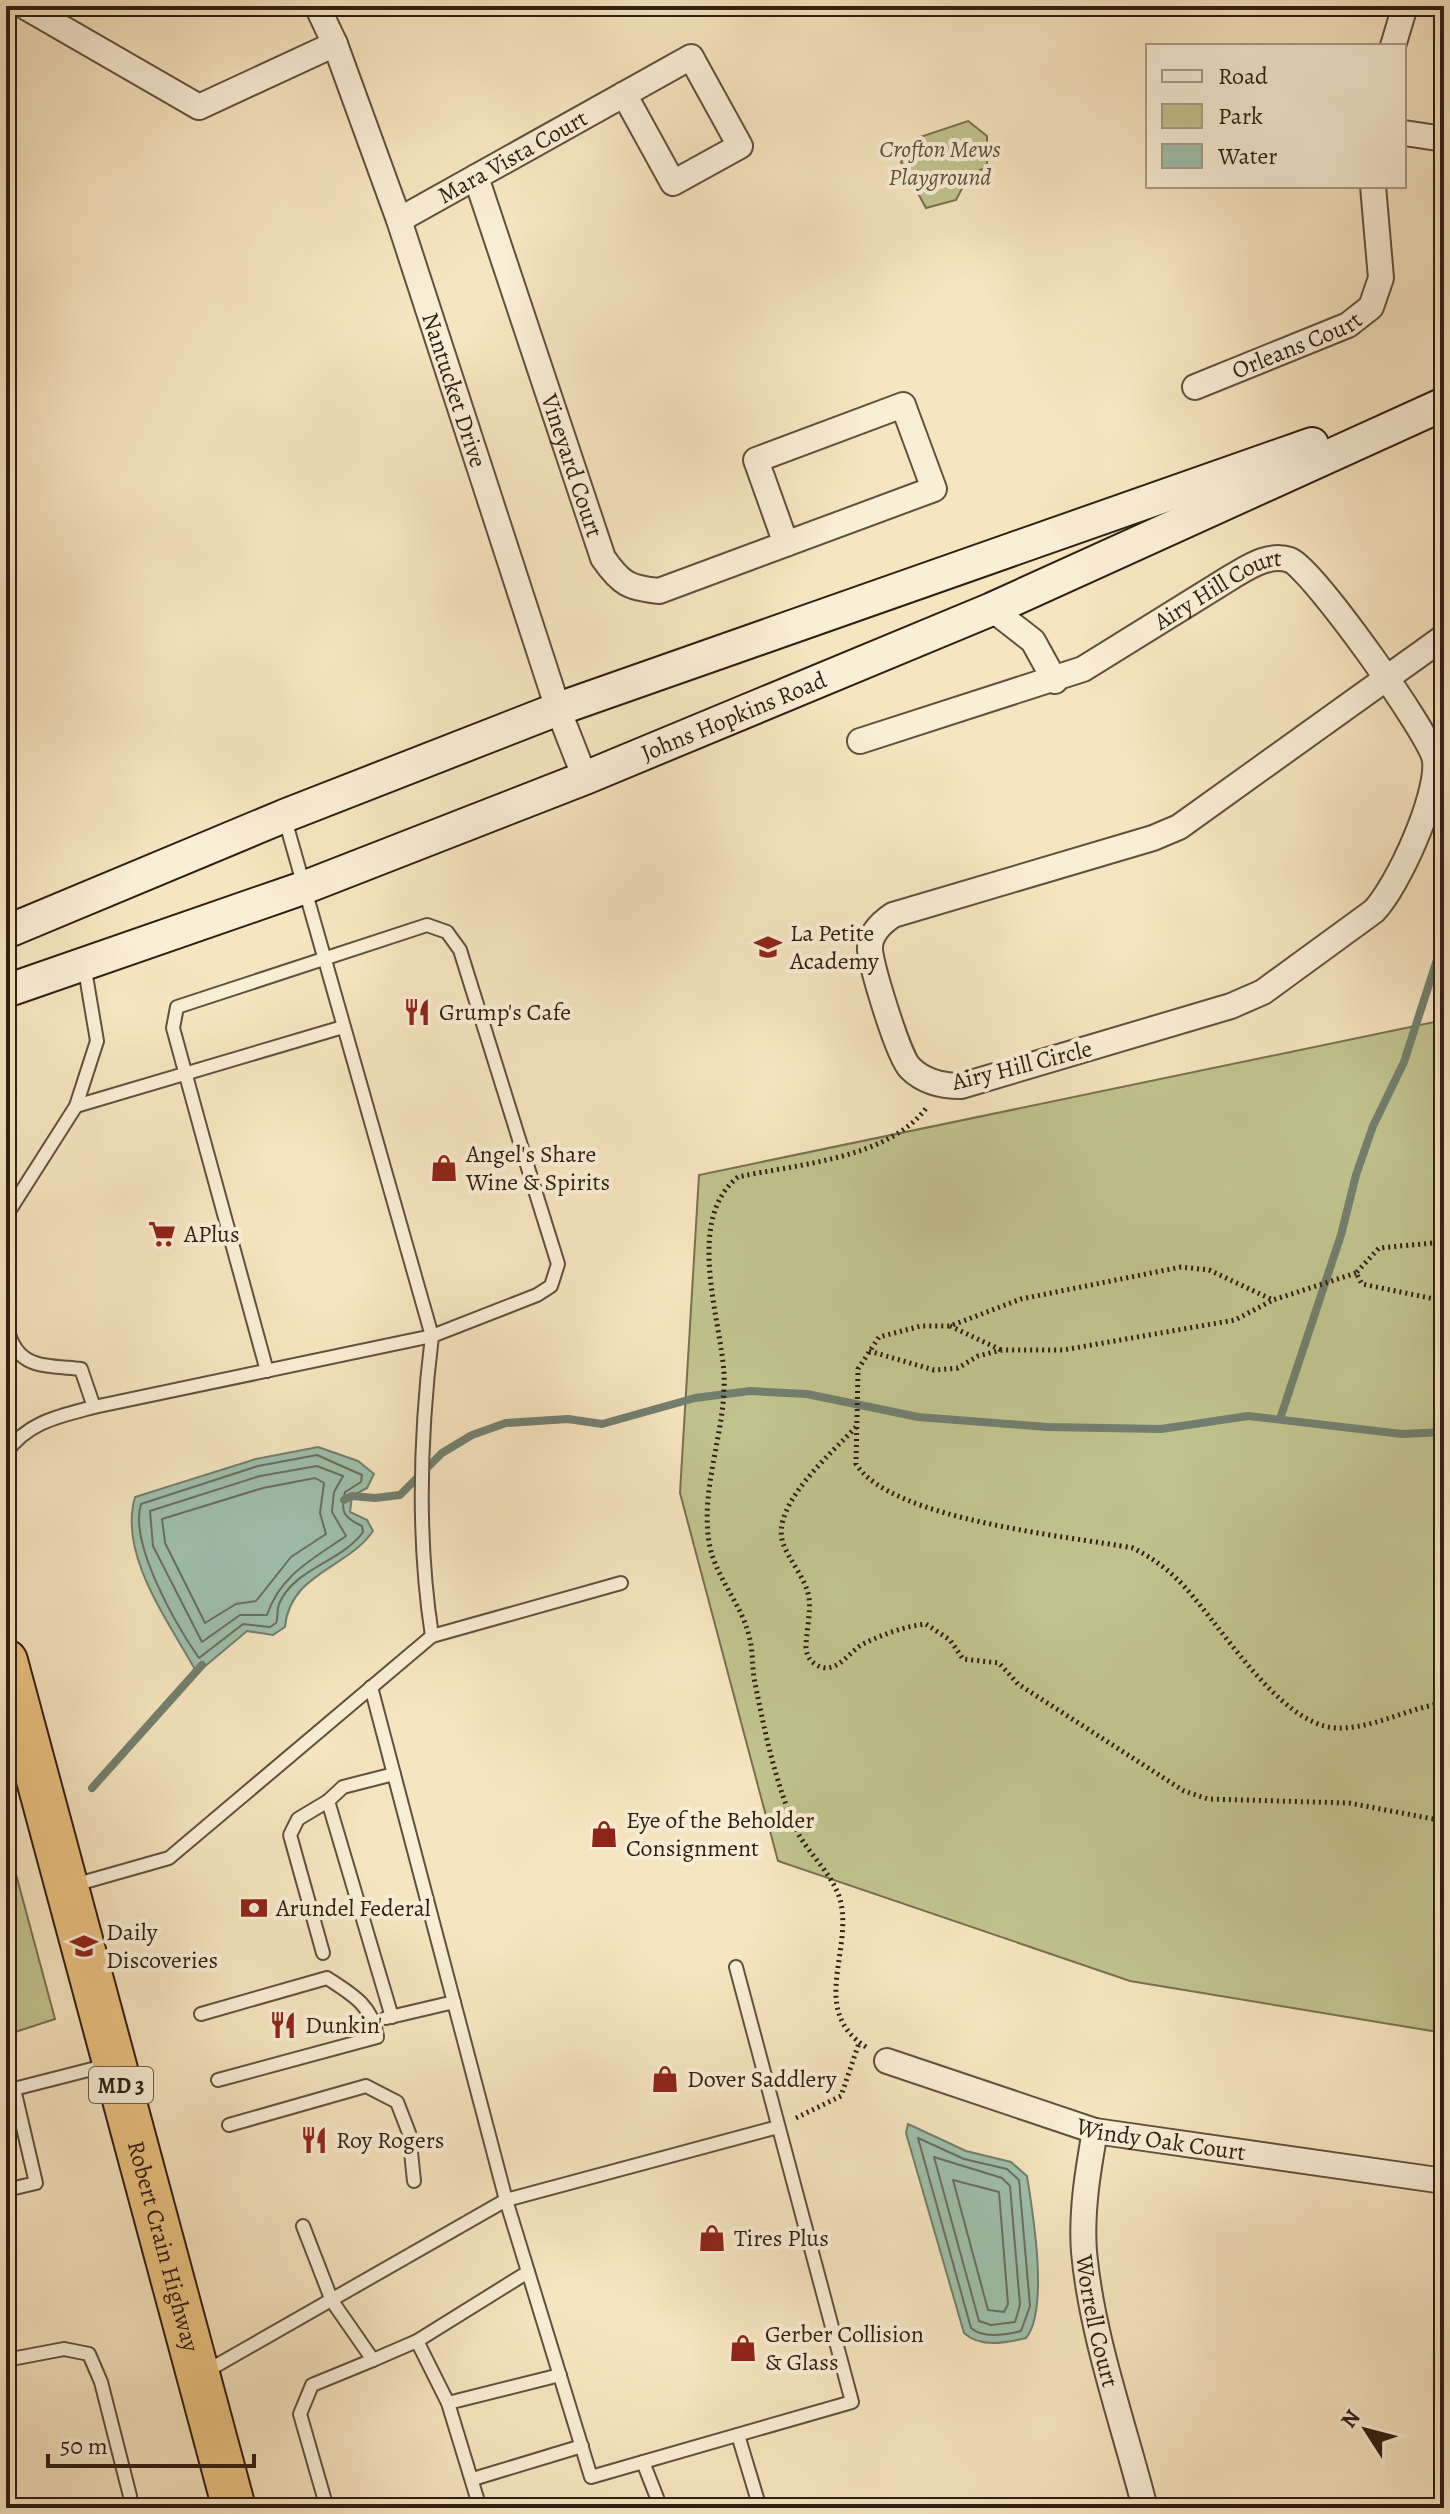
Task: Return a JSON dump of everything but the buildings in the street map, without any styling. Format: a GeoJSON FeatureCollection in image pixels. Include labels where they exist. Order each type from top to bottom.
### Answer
{"type":"FeatureCollection","features":[{"type":"Feature","properties":{"kind":"highway","name":"Robert Crain Highway"},"geometry":{"type":"LineString","coordinates":[[6,1661],[234,2508]]}},
{"type":"Feature","properties":{"kind":"street"},"geometry":{"type":"LineString","coordinates":[[24,6],[199,107],[335,44]]}},
{"type":"Feature","properties":{"kind":"street","name":"Nantucket Drive"},"geometry":{"type":"LineString","coordinates":[[317,6],[335,44],[399,220],[558,709],[585,778]]}},
{"type":"Feature","properties":{"kind":"street"},"geometry":{"type":"LineString","coordinates":[[1394,44],[1405,6]]}},
{"type":"Feature","properties":{"kind":"street","name":"Mara Vista Court"},"geometry":{"type":"LineString","coordinates":[[399,220],[624,94],[691,57],[740,146],[673,183],[624,94]]}},
{"type":"Feature","properties":{"kind":"street"},"geometry":{"type":"LineString","coordinates":[[1406,133],[1444,139]]}},
{"type":"Feature","properties":{"kind":"street","name":"Vineyard Court"},"geometry":{"type":"LineString","coordinates":[[476,177],[603,558],[614,574],[632,589],[659,591],[786,544],[934,489],[903,405],[756,460],[786,544]]}},
{"type":"Feature","properties":{"kind":"street","name":"Orleans Court"},"geometry":{"type":"LineString","coordinates":[[1195,387],[1348,325],[1371,307],[1381,278],[1373,188]]}},
{"type":"Feature","properties":{"kind":"street","name":"Johns Hopkins Road"},"geometry":{"type":"LineString","coordinates":[[6,932],[284,816],[558,709],[988,555],[1444,401]]}},
{"type":"Feature","properties":{"kind":"street","name":"Johns Hopkins Road"},"geometry":{"type":"LineString","coordinates":[[6,991],[303,888],[585,778],[992,609],[1444,401]]}},
{"type":"Feature","properties":{"kind":"street","name":"Airy Hill Court"},"geometry":{"type":"LineString","coordinates":[[860,741],[1055,681],[1110,655],[1245,569],[1276,558],[1291,560],[1315,582],[1387,680]]}},
{"type":"Feature","properties":{"kind":"street"},"geometry":{"type":"LineString","coordinates":[[992,609],[1033,641],[1055,681]]}},
{"type":"Feature","properties":{"kind":"street","name":"Airy Hill Circle"},"geometry":{"type":"LineString","coordinates":[[1387,680],[1427,737],[1435,759],[1434,783],[1399,877],[1374,911],[1263,992],[1231,1006],[961,1086],[940,1086],[908,1066],[897,1044],[870,949],[880,924],[893,915],[1153,838],[1179,827],[1444,637]]}},
{"type":"Feature","properties":{"kind":"street","name":"Windy Oak Court"},"geometry":{"type":"LineString","coordinates":[[887,2061],[1095,2131],[1444,2181]]}},
{"type":"Feature","properties":{"kind":"street","name":"Worrell Court"},"geometry":{"type":"LineString","coordinates":[[1095,2131],[1085,2203],[1084,2249],[1089,2292],[1145,2508]]}},
{"type":"Feature","properties":{"kind":"lane"},"geometry":{"type":"LineString","coordinates":[[284,816],[432,1336],[425,1395],[424,1586],[432,1636]]}},
{"type":"Feature","properties":{"kind":"lane"},"geometry":{"type":"LineString","coordinates":[[6,1453],[13,1443],[41,1421],[94,1407],[267,1371],[432,1336],[537,1295],[551,1286],[558,1264],[460,950],[447,932],[427,925],[177,1007],[173,1028],[267,1371]]}},
{"type":"Feature","properties":{"kind":"lane"},"geometry":{"type":"LineString","coordinates":[[6,1216],[76,1106],[97,1041],[84,963]]}},
{"type":"Feature","properties":{"kind":"lane"},"geometry":{"type":"LineString","coordinates":[[76,1106],[343,1027]]}},
{"type":"Feature","properties":{"kind":"lane"},"geometry":{"type":"LineString","coordinates":[[6,1323],[13,1350],[32,1364],[81,1369],[94,1407]]}},
{"type":"Feature","properties":{"kind":"lane"},"geometry":{"type":"LineString","coordinates":[[67,1887],[169,1858],[432,1636],[621,1583]]}},
{"type":"Feature","properties":{"kind":"lane"},"geometry":{"type":"LineString","coordinates":[[371,1687],[506,2200],[591,2477],[852,2402],[736,1967]]}},
{"type":"Feature","properties":{"kind":"lane"},"geometry":{"type":"LineString","coordinates":[[323,1953],[290,1835],[298,1819],[328,1801],[343,1787],[394,1774]]}},
{"type":"Feature","properties":{"kind":"lane"},"geometry":{"type":"LineString","coordinates":[[328,1801],[392,2017]]}},
{"type":"Feature","properties":{"kind":"lane"},"geometry":{"type":"LineString","coordinates":[[201,2014],[327,1978],[359,1998],[375,2021],[377,2037],[218,2080]]}},
{"type":"Feature","properties":{"kind":"lane"},"geometry":{"type":"LineString","coordinates":[[375,2021],[454,2002]]}},
{"type":"Feature","properties":{"kind":"lane"},"geometry":{"type":"LineString","coordinates":[[6,2190],[36,2183],[10,2090],[115,2064]]}},
{"type":"Feature","properties":{"kind":"lane"},"geometry":{"type":"LineString","coordinates":[[229,2125],[366,2086],[397,2102],[409,2133],[414,2181]]}},
{"type":"Feature","properties":{"kind":"lane"},"geometry":{"type":"LineString","coordinates":[[199,2376],[506,2200],[778,2127]]}},
{"type":"Feature","properties":{"kind":"lane"},"geometry":{"type":"LineString","coordinates":[[303,2226],[332,2301],[373,2360]]}},
{"type":"Feature","properties":{"kind":"lane"},"geometry":{"type":"LineString","coordinates":[[327,2508],[300,2414],[312,2385],[417,2341],[528,2272]]}},
{"type":"Feature","properties":{"kind":"lane"},"geometry":{"type":"LineString","coordinates":[[417,2341],[448,2403],[480,2508]]}},
{"type":"Feature","properties":{"kind":"lane"},"geometry":{"type":"LineString","coordinates":[[6,2360],[64,2349],[89,2354],[101,2382],[130,2496]]}},
{"type":"Feature","properties":{"kind":"lane"},"geometry":{"type":"LineString","coordinates":[[448,2403],[560,2375]]}},
{"type":"Feature","properties":{"kind":"lane"},"geometry":{"type":"LineString","coordinates":[[738,2435],[760,2508]]}},
{"type":"Feature","properties":{"kind":"lane"},"geometry":{"type":"LineString","coordinates":[[473,2479],[582,2446]]}},
{"type":"Feature","properties":{"kind":"lane"},"geometry":{"type":"LineString","coordinates":[[643,2462],[661,2508]]}},
{"type":"Feature","properties":{"kind":"path"},"geometry":{"type":"LineString","coordinates":[[887,2061],[860,2043],[846,2027],[837,2006],[834,1980],[843,1947],[844,1916],[838,1894],[794,1826],[774,1766],[760,1709],[749,1636],[713,1561],[708,1509],[724,1375],[710,1275],[713,1212],[723,1189],[738,1177],[876,1147],[911,1124],[940,1086]]}},
{"type":"Feature","properties":{"kind":"path"},"geometry":{"type":"LineString","coordinates":[[869,1351],[934,1370],[958,1368],[978,1356],[1002,1350],[1063,1350],[1235,1320],[1273,1300],[1345,1279],[1356,1273],[1379,1248],[1444,1242]]}},
{"type":"Feature","properties":{"kind":"path"},"geometry":{"type":"LineString","coordinates":[[1273,1300],[1209,1270],[1181,1267],[1021,1299],[950,1326],[899,1330],[879,1337],[858,1369],[856,1464],[864,1477],[902,1498],[951,1515],[1133,1548],[1157,1561],[1180,1582],[1267,1686],[1314,1722],[1335,1728],[1368,1724],[1407,1709],[1444,1703]]}},
{"type":"Feature","properties":{"kind":"path"},"geometry":{"type":"LineString","coordinates":[[1356,1273],[1362,1284],[1444,1301]]}},
{"type":"Feature","properties":{"kind":"path"},"geometry":{"type":"LineString","coordinates":[[950,1326],[1002,1350]]}},
{"type":"Feature","properties":{"kind":"path"},"geometry":{"type":"LineString","coordinates":[[857,1426],[797,1491],[781,1533],[783,1546],[791,1554],[809,1599],[807,1656],[815,1664],[824,1668],[836,1665],[859,1645],[926,1624],[950,1640],[963,1659],[999,1663],[1018,1684],[1105,1742],[1137,1757],[1184,1791],[1208,1799],[1349,1803],[1444,1821]]}},
{"type":"Feature","properties":{"kind":"path"},"geometry":{"type":"LineString","coordinates":[[778,2127],[841,2096],[860,2043]]}},
{"type":"Feature","properties":{"kind":"green space","name":"Crofton Mews Playground"},"geometry":{"type":"Polygon","coordinates":[[[968,121],[987,136],[987,167],[969,175],[956,200],[926,208],[901,162],[917,138],[968,121]]]}},
{"type":"Feature","properties":{"kind":"green space"},"geometry":{"type":"Polygon","coordinates":[[[1444,1020],[1444,2033],[1130,1981],[778,1861],[680,1493],[699,1175],[1444,1020]]]}},
{"type":"Feature","properties":{"kind":"green space"},"geometry":{"type":"Polygon","coordinates":[[[6,1837],[55,2019],[6,2035],[6,1837]]]}},
{"type":"Feature","properties":{"kind":"water"},"geometry":{"type":"Polygon","coordinates":[[[318,1447],[358,1461],[374,1474],[367,1488],[352,1496],[350,1512],[367,1520],[373,1531],[362,1544],[308,1583],[297,1595],[289,1609],[285,1627],[273,1635],[247,1631],[197,1673],[161,1611],[140,1565],[132,1519],[135,1497],[256,1459],[318,1447]]]}},
{"type":"Feature","properties":{"kind":"water"},"geometry":{"type":"Polygon","coordinates":[[[908,2124],[966,2151],[1011,2162],[1027,2176],[1038,2284],[1033,2325],[1026,2338],[1002,2343],[985,2342],[964,2333],[906,2133],[908,2124]]]}},
{"type":"Feature","properties":{"kind":"waterway"},"geometry":{"type":"LineString","coordinates":[[1280,1419],[1341,1235],[1356,1175],[1373,1126],[1404,1062],[1444,938]]}},
{"type":"Feature","properties":{"kind":"waterway"},"geometry":{"type":"LineString","coordinates":[[344,1500],[352,1496],[375,1498],[400,1495],[442,1453],[472,1435],[506,1423],[568,1419],[602,1424],[695,1398],[750,1391],[807,1394],[918,1417],[1047,1427],[1161,1429],[1248,1416],[1402,1434],[1444,1432]]}},
{"type":"Feature","properties":{"kind":"waterway"},"geometry":{"type":"LineString","coordinates":[[92,1788],[202,1665]]}},
{"type":"Feature","properties":{"kind":"place","name":"La Petite Academy"},"geometry":{"type":"Point","coordinates":[768,947]}},
{"type":"Feature","properties":{"kind":"place","name":"Grump's Cafe"},"geometry":{"type":"Point","coordinates":[417,1012]}},
{"type":"Feature","properties":{"kind":"place","name":"Angel's Share Wine & Spirits"},"geometry":{"type":"Point","coordinates":[444,1168]}},
{"type":"Feature","properties":{"kind":"place","name":"APlus"},"geometry":{"type":"Point","coordinates":[162,1234]}},
{"type":"Feature","properties":{"kind":"place","name":"Eye of the Beholder Consignment"},"geometry":{"type":"Point","coordinates":[604,1834]}},
{"type":"Feature","properties":{"kind":"place","name":"Arundel Federal"},"geometry":{"type":"Point","coordinates":[254,1908]}},
{"type":"Feature","properties":{"kind":"place","name":"Daily Discoveries"},"geometry":{"type":"Point","coordinates":[84,1946]}},
{"type":"Feature","properties":{"kind":"place","name":"Dunkin'"},"geometry":{"type":"Point","coordinates":[283,2025]}},
{"type":"Feature","properties":{"kind":"place","name":"Dover Saddlery"},"geometry":{"type":"Point","coordinates":[665,2079]}},
{"type":"Feature","properties":{"kind":"place","name":"Roy Rogers"},"geometry":{"type":"Point","coordinates":[314,2140]}},
{"type":"Feature","properties":{"kind":"place","name":"Tires Plus"},"geometry":{"type":"Point","coordinates":[712,2238]}},
{"type":"Feature","properties":{"kind":"place","name":"Gerber Collision & Glass"},"geometry":{"type":"Point","coordinates":[743,2348]}}]}
